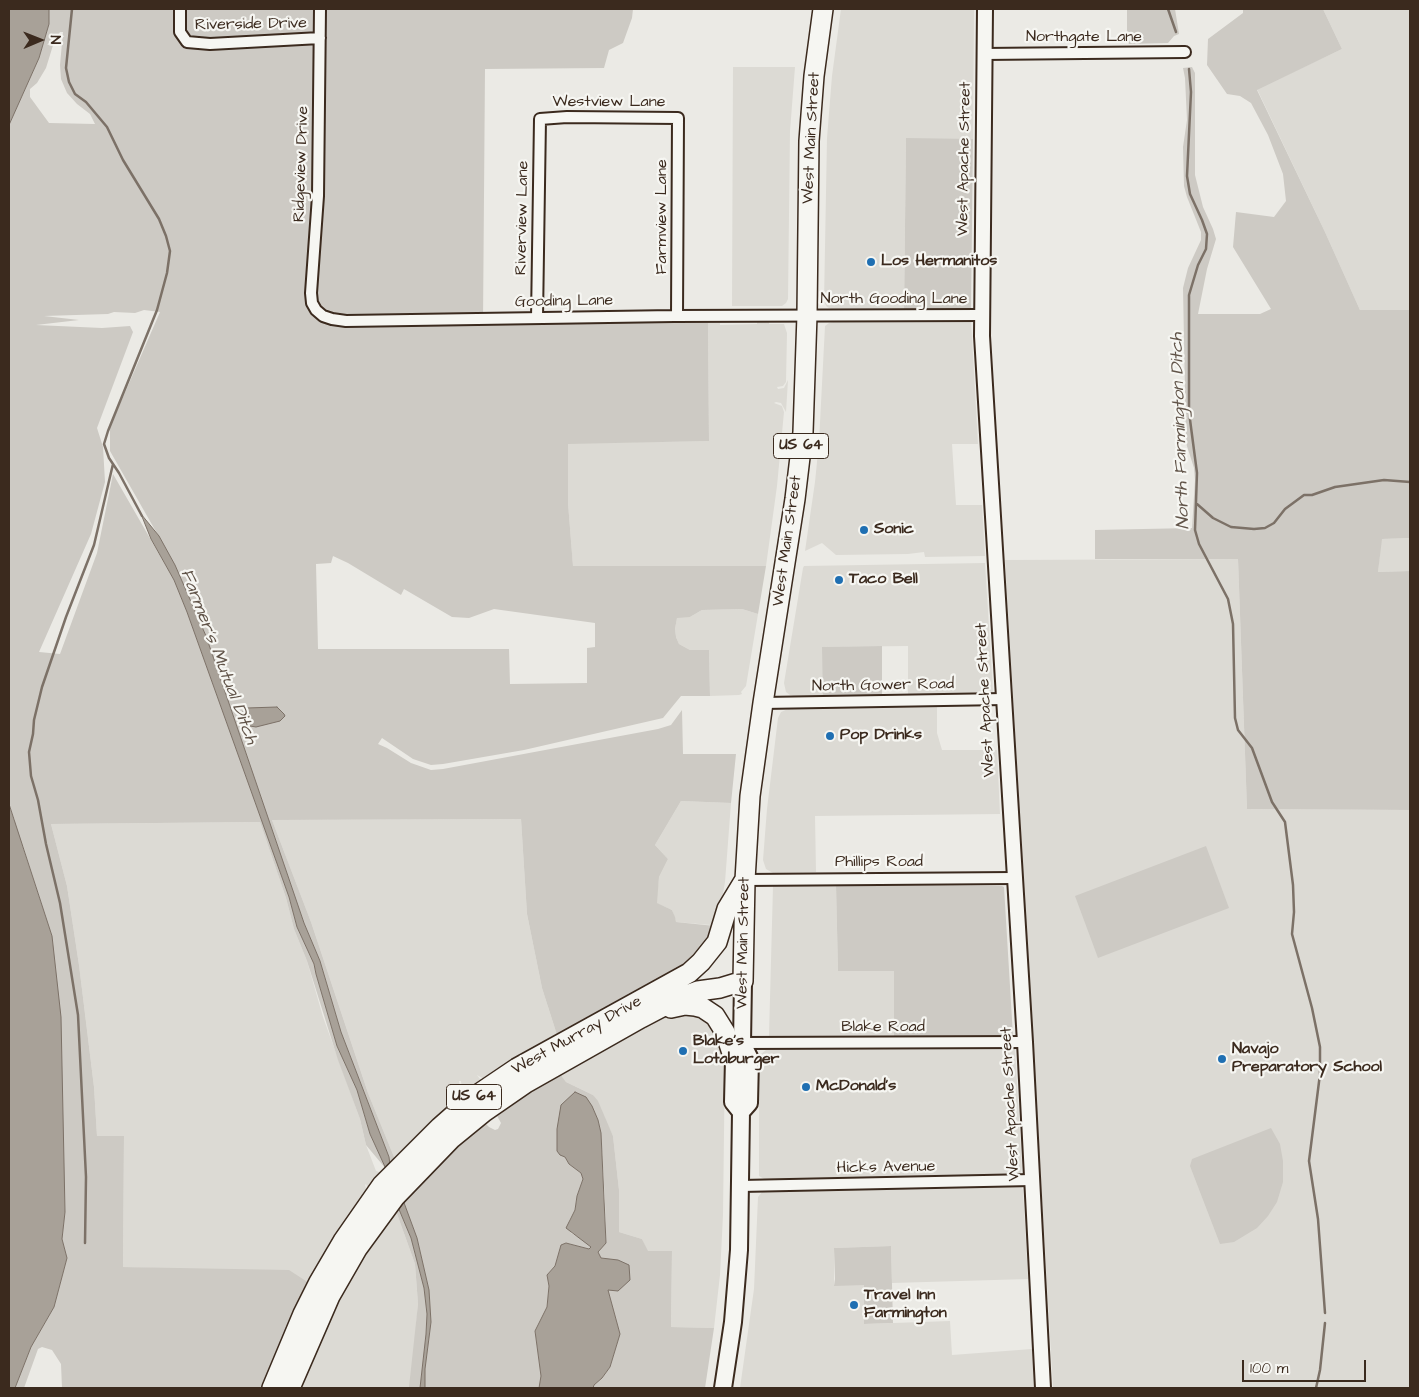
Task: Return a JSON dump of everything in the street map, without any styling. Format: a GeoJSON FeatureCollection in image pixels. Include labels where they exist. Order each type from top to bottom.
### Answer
{"type":"FeatureCollection","features":[{"type":"Feature","properties":{"kind":"highway","name":"West Main Street"},"geometry":{"type":"LineString","coordinates":[[743,981],[745,880],[750,796],[798,481],[803,424],[807,315],[810,114],[823,9]]}},
{"type":"Feature","properties":{"kind":"highway","name":"West Murray Drive"},"geometry":{"type":"LineString","coordinates":[[290,1388],[318,1322],[345,1269],[384,1210],[451,1139],[484,1112],[640,1010],[689,973],[701,962],[717,942],[727,909],[745,880]]}},
{"type":"Feature","properties":{"kind":"highway"},"geometry":{"type":"LineString","coordinates":[[640,1010],[676,986],[720,978],[743,981]]}},
{"type":"Feature","properties":{"kind":"highway"},"geometry":{"type":"LineString","coordinates":[[640,1010],[685,1005],[703,1008],[715,1016],[738,1051]]}},
{"type":"Feature","properties":{"kind":"highway","name":"West Murray Drive"},"geometry":{"type":"LineString","coordinates":[[272,1388],[303,1314],[342,1241],[382,1185],[408,1158],[474,1097],[517,1068],[640,1010]]}},
{"type":"Feature","properties":{"kind":"main road","name":"West Apache Street"},"geometry":{"type":"LineString","coordinates":[[985,9],[981,315],[1025,1042],[1043,1388]]}},
{"type":"Feature","properties":{"kind":"main road","name":"West Main Street"},"geometry":{"type":"LineString","coordinates":[[722,1388],[732,1327],[736,1283],[741,1186],[741,1112],[733,1102],[743,981]]}},
{"type":"Feature","properties":{"kind":"street","name":"Riverside Drive"},"geometry":{"type":"LineString","coordinates":[[180,9],[180,32],[187,42],[210,44],[320,38]]}},
{"type":"Feature","properties":{"kind":"street","name":"Ridgeview Drive"},"geometry":{"type":"LineString","coordinates":[[320,9],[318,196],[311,293],[312,303],[323,316]]}},
{"type":"Feature","properties":{"kind":"street","name":"Northgate Lane"},"geometry":{"type":"LineString","coordinates":[[984,54],[1185,52]]}},
{"type":"Feature","properties":{"kind":"street","name":"Westview Lane"},"geometry":{"type":"LineString","coordinates":[[540,119],[567,117],[678,118]]}},
{"type":"Feature","properties":{"kind":"street","name":"Farmview Lane"},"geometry":{"type":"LineString","coordinates":[[677,316],[678,118]]}},
{"type":"Feature","properties":{"kind":"street","name":"Riverview Lane"},"geometry":{"type":"LineString","coordinates":[[537,318],[540,119]]}},
{"type":"Feature","properties":{"kind":"street","name":"North Gooding Lane"},"geometry":{"type":"LineString","coordinates":[[807,315],[981,315]]}},
{"type":"Feature","properties":{"kind":"street","name":"Gooding Lane"},"geometry":{"type":"LineString","coordinates":[[323,316],[346,321],[807,315]]}},
{"type":"Feature","properties":{"kind":"street","name":"North Gower Road"},"geometry":{"type":"LineString","coordinates":[[763,704],[1004,699]]}},
{"type":"Feature","properties":{"kind":"street","name":"Phillips Road"},"geometry":{"type":"LineString","coordinates":[[745,880],[1014,878]]}},
{"type":"Feature","properties":{"kind":"street","name":"Blake Road"},"geometry":{"type":"LineString","coordinates":[[738,1051],[1025,1042]]}},
{"type":"Feature","properties":{"kind":"street","name":"Hicks Avenue"},"geometry":{"type":"LineString","coordinates":[[741,1186],[1032,1180]]}},
{"type":"Feature","properties":{"kind":"shaded area"},"geometry":{"type":"Polygon","coordinates":[[[9,9],[49,9],[49,24],[39,58],[9,125],[9,9]]]}},
{"type":"Feature","properties":{"kind":"shaded area"},"geometry":{"type":"Polygon","coordinates":[[[49,9],[633,9],[632,18],[623,43],[609,50],[604,68],[485,69],[483,322],[708,323],[709,441],[568,444],[568,503],[573,566],[766,566],[758,614],[742,609],[702,610],[690,617],[677,618],[675,629],[679,644],[690,650],[709,650],[710,696],[681,696],[663,718],[524,750],[443,764],[431,765],[413,759],[382,738],[378,744],[411,763],[431,770],[443,769],[658,729],[671,725],[682,710],[683,754],[736,754],[731,803],[681,801],[655,845],[668,859],[659,877],[657,903],[672,910],[676,922],[715,926],[698,958],[557,1035],[542,988],[527,914],[521,819],[272,820],[311,922],[368,1093],[394,1157],[395,1160],[390,1165],[389,1157],[341,1032],[320,961],[304,923],[206,636],[175,565],[110,451],[110,427],[160,312],[144,310],[135,313],[114,312],[108,314],[44,316],[79,320],[36,325],[102,328],[130,326],[133,332],[97,428],[103,447],[105,482],[91,534],[39,652],[60,654],[97,553],[113,474],[174,580],[187,612],[289,897],[297,927],[314,964],[337,1046],[357,1090],[370,1134],[386,1169],[366,1145],[360,1119],[338,1060],[260,822],[51,824],[67,886],[79,965],[94,1087],[97,1136],[124,1136],[123,1267],[289,1270],[309,1283],[273,1365],[270,1366],[262,1388],[62,1388],[61,1364],[52,1350],[42,1347],[38,1349],[24,1388],[15,1388],[31,1347],[54,1307],[67,1258],[62,1239],[65,1212],[52,936],[23,846],[9,822],[15,821],[9,804],[9,125],[39,58],[49,24],[49,9]],[[60,32],[54,42],[46,68],[37,83],[30,89],[30,97],[49,123],[95,124],[90,114],[67,93],[61,79],[60,65],[63,32],[60,32]],[[333,556],[331,563],[316,564],[318,649],[509,649],[510,684],[587,683],[587,648],[595,647],[595,623],[494,609],[469,618],[452,617],[404,589],[401,595],[333,556]]]}},
{"type":"Feature","properties":{"kind":"shaded area"},"geometry":{"type":"Polygon","coordinates":[[[841,9],[974,9],[973,139],[906,139],[904,311],[835,311],[827,307],[824,302],[827,138],[832,76],[841,9]]]}},
{"type":"Feature","properties":{"kind":"shaded area"},"geometry":{"type":"Polygon","coordinates":[[[1127,9],[1175,9],[1179,34],[1174,36],[1168,43],[1129,44],[1127,39],[1127,9]]]}},
{"type":"Feature","properties":{"kind":"shaded area"},"geometry":{"type":"Polygon","coordinates":[[[1243,9],[1323,9],[1342,49],[1257,90],[1360,310],[1410,310],[1410,538],[1382,539],[1378,572],[1410,571],[1410,810],[1247,809],[1238,559],[1095,559],[1095,530],[1192,528],[1195,480],[1194,468],[1186,443],[1183,288],[1188,268],[1201,240],[1201,232],[1184,186],[1183,147],[1187,120],[1183,68],[1192,67],[1195,73],[1195,175],[1203,207],[1216,239],[1207,269],[1198,314],[1260,314],[1271,309],[1233,247],[1236,212],[1274,217],[1286,201],[1283,174],[1268,135],[1251,103],[1240,96],[1227,94],[1207,65],[1208,39],[1243,13],[1243,9]]]}},
{"type":"Feature","properties":{"kind":"shaded area"},"geometry":{"type":"Polygon","coordinates":[[[1323,9],[1410,9],[1410,310],[1360,310],[1257,89],[1342,49],[1323,9]]]}},
{"type":"Feature","properties":{"kind":"shaded area"},"geometry":{"type":"Polygon","coordinates":[[[733,67],[795,67],[790,131],[788,299],[782,306],[732,306],[733,67]]]}},
{"type":"Feature","properties":{"kind":"shaded area"},"geometry":{"type":"Polygon","coordinates":[[[906,138],[973,139],[971,309],[966,312],[904,311],[906,138]]]}},
{"type":"Feature","properties":{"kind":"shaded area"},"geometry":{"type":"Polygon","coordinates":[[[971,320],[978,444],[952,444],[956,505],[982,505],[985,556],[925,557],[924,552],[836,555],[822,543],[805,551],[819,442],[825,326],[836,321],[971,320]]]}},
{"type":"Feature","properties":{"kind":"shaded area"},"geometry":{"type":"Polygon","coordinates":[[[757,322],[784,324],[787,333],[786,382],[783,386],[777,387],[778,389],[784,388],[788,380],[786,412],[781,403],[774,403],[782,406],[784,412],[777,486],[766,566],[573,567],[568,503],[568,443],[709,441],[708,323],[720,323],[720,325],[757,324],[757,322]]]}},
{"type":"Feature","properties":{"kind":"shaded area"},"geometry":{"type":"Polygon","coordinates":[[[141,514],[159,536],[175,565],[206,636],[304,923],[320,961],[341,1032],[389,1157],[390,1165],[386,1169],[370,1134],[357,1090],[337,1046],[314,964],[297,927],[289,897],[187,612],[174,580],[151,539],[141,514]]]}},
{"type":"Feature","properties":{"kind":"shaded area"},"geometry":{"type":"Polygon","coordinates":[[[1410,538],[1410,571],[1378,572],[1381,539],[1410,538]]]}},
{"type":"Feature","properties":{"kind":"shaded area","name":"Navajo Preparatory School"},"geometry":{"type":"Polygon","coordinates":[[[1238,559],[1247,809],[1410,810],[1410,1388],[1053,1388],[1005,560],[1238,559]]]}},
{"type":"Feature","properties":{"kind":"shaded area"},"geometry":{"type":"Polygon","coordinates":[[[985,563],[993,691],[991,694],[908,697],[908,646],[823,647],[823,697],[797,697],[786,692],[784,683],[804,566],[985,563]]]}},
{"type":"Feature","properties":{"kind":"shaded area"},"geometry":{"type":"Polygon","coordinates":[[[742,609],[758,614],[746,686],[741,692],[742,694],[739,695],[710,696],[709,651],[690,650],[679,644],[675,629],[677,617],[690,617],[702,610],[742,609]]]}},
{"type":"Feature","properties":{"kind":"shaded area"},"geometry":{"type":"Polygon","coordinates":[[[882,646],[882,697],[823,697],[822,647],[882,646]]]}},
{"type":"Feature","properties":{"kind":"shaded area"},"geometry":{"type":"Polygon","coordinates":[[[937,705],[937,733],[942,750],[997,750],[1000,814],[815,816],[816,872],[773,873],[766,869],[763,860],[767,809],[778,718],[781,712],[788,709],[812,707],[937,705]]]}},
{"type":"Feature","properties":{"kind":"shaded area"},"geometry":{"type":"Polygon","coordinates":[[[277,707],[285,716],[280,721],[256,727],[244,725],[241,715],[247,708],[277,707]]]}},
{"type":"Feature","properties":{"kind":"shaded area"},"geometry":{"type":"Polygon","coordinates":[[[681,801],[731,803],[725,882],[717,927],[676,922],[672,910],[656,903],[659,877],[668,859],[655,845],[681,801]]]}},
{"type":"Feature","properties":{"kind":"shaded area"},"geometry":{"type":"Polygon","coordinates":[[[9,804],[52,936],[61,1017],[65,1212],[62,1239],[67,1258],[54,1307],[31,1347],[15,1388],[9,1388],[9,804]]]}},
{"type":"Feature","properties":{"kind":"shaded area"},"geometry":{"type":"Polygon","coordinates":[[[521,819],[527,914],[542,988],[557,1035],[484,1079],[477,1075],[480,1079],[485,1080],[461,1097],[461,1081],[459,1081],[458,1099],[394,1157],[368,1093],[311,922],[272,820],[521,819]]]}},
{"type":"Feature","properties":{"kind":"shaded area"},"geometry":{"type":"Polygon","coordinates":[[[260,822],[286,898],[294,929],[307,961],[323,1017],[360,1119],[366,1145],[376,1171],[382,1173],[368,1188],[365,1185],[367,1191],[327,1247],[327,1251],[317,1265],[309,1283],[183,1269],[123,1267],[124,1137],[97,1136],[94,1087],[79,965],[67,886],[51,824],[260,822]]]}},
{"type":"Feature","properties":{"kind":"shaded area"},"geometry":{"type":"Polygon","coordinates":[[[1206,846],[1229,908],[1098,958],[1075,896],[1206,846]]]}},
{"type":"Feature","properties":{"kind":"shaded area"},"geometry":{"type":"Polygon","coordinates":[[[836,885],[838,971],[894,971],[894,1038],[790,1038],[769,1036],[773,886],[836,885]]]}},
{"type":"Feature","properties":{"kind":"shaded area"},"geometry":{"type":"Polygon","coordinates":[[[836,885],[1004,887],[1013,1036],[894,1038],[894,971],[838,971],[836,885]]]}},
{"type":"Feature","properties":{"kind":"shaded area"},"geometry":{"type":"Polygon","coordinates":[[[707,1014],[725,1051],[723,1215],[720,1275],[714,1328],[671,1327],[672,1251],[647,1251],[642,1239],[619,1232],[619,1190],[613,1136],[593,1095],[566,1082],[557,1070],[666,1015],[707,1014]]]}},
{"type":"Feature","properties":{"kind":"shaded area"},"geometry":{"type":"Polygon","coordinates":[[[996,1046],[1015,1049],[1022,1168],[1020,1175],[766,1180],[759,1176],[759,1059],[766,1050],[996,1046]]]}},
{"type":"Feature","properties":{"kind":"shaded area"},"geometry":{"type":"Polygon","coordinates":[[[558,1071],[566,1082],[593,1095],[598,1101],[613,1136],[619,1190],[619,1232],[642,1239],[648,1251],[672,1251],[671,1327],[714,1328],[705,1388],[593,1388],[610,1367],[620,1334],[608,1290],[608,1260],[601,1258],[598,1252],[606,1242],[605,1202],[601,1133],[592,1107],[561,1112],[559,1119],[557,1151],[581,1173],[583,1179],[577,1196],[575,1210],[569,1221],[571,1233],[591,1247],[589,1249],[567,1243],[561,1245],[555,1266],[547,1275],[549,1285],[547,1307],[535,1332],[541,1376],[539,1388],[425,1388],[425,1369],[431,1322],[429,1290],[417,1238],[403,1200],[465,1136],[485,1123],[495,1130],[498,1129],[501,1123],[496,1114],[558,1071]]]}},
{"type":"Feature","properties":{"kind":"shaded area"},"geometry":{"type":"Polygon","coordinates":[[[575,1092],[586,1097],[592,1106],[601,1133],[606,1243],[598,1252],[601,1258],[618,1260],[629,1265],[630,1280],[618,1291],[608,1290],[620,1334],[610,1367],[602,1378],[593,1388],[539,1388],[541,1376],[535,1331],[547,1307],[549,1286],[547,1275],[555,1266],[561,1245],[566,1243],[589,1249],[591,1247],[566,1228],[575,1210],[577,1196],[583,1179],[581,1173],[557,1151],[557,1129],[561,1105],[575,1092]]]}},
{"type":"Feature","properties":{"kind":"shaded area"},"geometry":{"type":"Polygon","coordinates":[[[1271,1128],[1280,1144],[1283,1161],[1283,1182],[1277,1202],[1257,1228],[1234,1242],[1220,1244],[1190,1166],[1192,1159],[1271,1128]]]}},
{"type":"Feature","properties":{"kind":"shaded area"},"geometry":{"type":"Polygon","coordinates":[[[1020,1184],[1023,1190],[1028,1279],[892,1283],[891,1246],[834,1248],[834,1285],[864,1284],[865,1324],[950,1321],[952,1355],[1032,1349],[1034,1388],[740,1388],[754,1289],[758,1197],[762,1192],[767,1190],[1020,1184]]]}},
{"type":"Feature","properties":{"kind":"shaded area"},"geometry":{"type":"Polygon","coordinates":[[[403,1200],[417,1238],[429,1290],[431,1322],[425,1369],[425,1388],[420,1388],[427,1314],[424,1288],[411,1238],[398,1207],[403,1200]]]}},
{"type":"Feature","properties":{"kind":"shaded area"},"geometry":{"type":"Polygon","coordinates":[[[398,1207],[411,1238],[424,1288],[427,1314],[420,1388],[409,1387],[418,1304],[415,1264],[396,1211],[398,1207]]]}},
{"type":"Feature","properties":{"kind":"shaded area"},"geometry":{"type":"Polygon","coordinates":[[[396,1211],[415,1264],[418,1304],[411,1388],[295,1388],[350,1271],[396,1211]]]}},
{"type":"Feature","properties":{"kind":"shaded area"},"geometry":{"type":"Polygon","coordinates":[[[891,1246],[893,1323],[864,1324],[864,1285],[834,1286],[834,1248],[891,1246]]]}},
{"type":"Feature","properties":{"kind":"waterway","name":"Farmer's Mutual Ditch"},"geometry":{"type":"LineString","coordinates":[[72,9],[66,68],[69,82],[75,94],[86,102],[107,127],[123,160],[159,219],[170,251],[167,273],[157,310],[104,444],[109,458],[142,516]]}},
{"type":"Feature","properties":{"kind":"waterway","name":"North Farmington Ditch"},"geometry":{"type":"LineString","coordinates":[[1168,9],[1176,32]]}},
{"type":"Feature","properties":{"kind":"waterway","name":"North Farmington Ditch"},"geometry":{"type":"LineString","coordinates":[[1189,69],[1191,92],[1187,176],[1190,194],[1207,234],[1206,249],[1198,265],[1189,295],[1189,412],[1197,473],[1195,530],[1199,544],[1228,599],[1233,624],[1235,718],[1238,730],[1252,748],[1272,802],[1285,822],[1293,885],[1294,912],[1292,934],[1312,1008],[1320,1047],[1320,1074],[1309,1161],[1318,1219],[1325,1313]]}},
{"type":"Feature","properties":{"kind":"waterway"},"geometry":{"type":"LineString","coordinates":[[85,1243],[86,1177],[78,1015],[60,903],[31,776],[29,752],[42,687],[66,617],[94,545],[113,464]]}},
{"type":"Feature","properties":{"kind":"waterway"},"geometry":{"type":"LineString","coordinates":[[1197,504],[1213,518],[1231,527],[1265,528],[1274,523],[1285,509],[1304,495],[1312,495],[1335,487],[1384,480],[1410,482]]}},
{"type":"Feature","properties":{"kind":"waterway","name":"North Farmington Ditch"},"geometry":{"type":"LineString","coordinates":[[1316,1388],[1325,1323]]}},
{"type":"Feature","properties":{"kind":"place","name":"Los Hermanitos"},"geometry":{"type":"Point","coordinates":[871,262]}},
{"type":"Feature","properties":{"kind":"place","name":"Sonic"},"geometry":{"type":"Point","coordinates":[864,530]}},
{"type":"Feature","properties":{"kind":"place","name":"Taco Bell"},"geometry":{"type":"Point","coordinates":[839,580]}},
{"type":"Feature","properties":{"kind":"place","name":"Pop Drinks"},"geometry":{"type":"Point","coordinates":[830,736]}},
{"type":"Feature","properties":{"kind":"place","name":"Blake's Lotaburger"},"geometry":{"type":"Point","coordinates":[683,1051]}},
{"type":"Feature","properties":{"kind":"place","name":"Navajo Preparatory School"},"geometry":{"type":"Point","coordinates":[1222,1059]}},
{"type":"Feature","properties":{"kind":"place","name":"McDonald's"},"geometry":{"type":"Point","coordinates":[806,1087]}},
{"type":"Feature","properties":{"kind":"place","name":"Travel Inn Farmington"},"geometry":{"type":"Point","coordinates":[854,1305]}}]}
